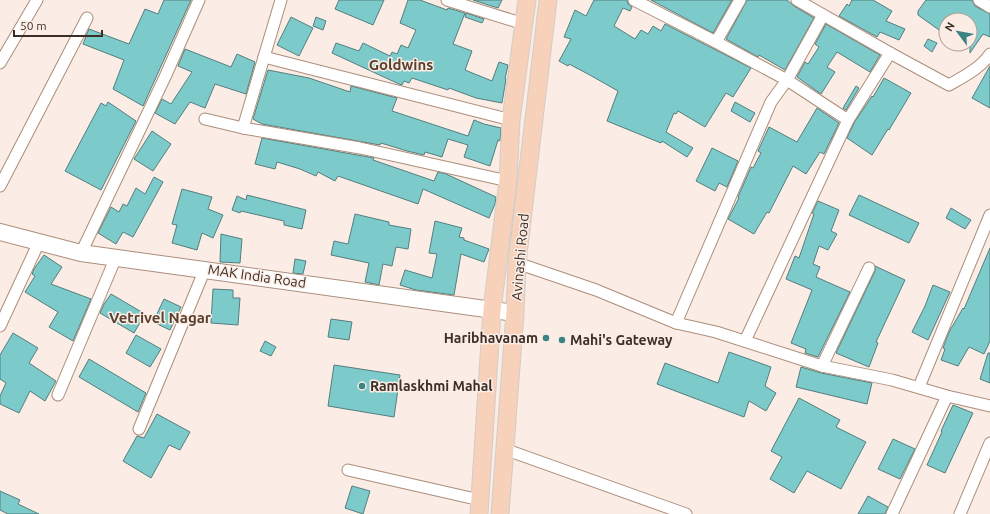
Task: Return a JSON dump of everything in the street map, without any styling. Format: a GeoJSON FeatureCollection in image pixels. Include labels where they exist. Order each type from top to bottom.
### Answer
{"type":"FeatureCollection","features":[{"type":"Feature","properties":{"kind":"main road","name":"Avinashi Road"},"geometry":{"type":"LineString","coordinates":[[480,507],[492,310],[508,181],[511,120],[527,0]]}},
{"type":"Feature","properties":{"kind":"main road","name":"Avinashi Road"},"geometry":{"type":"LineString","coordinates":[[500,514],[518,263],[548,0]]}},
{"type":"Feature","properties":{"kind":"street"},"geometry":{"type":"LineString","coordinates":[[0,63],[37,0]]}},
{"type":"Feature","properties":{"kind":"street"},"geometry":{"type":"LineString","coordinates":[[81,252],[165,77],[199,0]]}},
{"type":"Feature","properties":{"kind":"street"},"geometry":{"type":"LineString","coordinates":[[243,128],[281,0]]}},
{"type":"Feature","properties":{"kind":"street"},"geometry":{"type":"LineString","coordinates":[[447,0],[524,24]]}},
{"type":"Feature","properties":{"kind":"street"},"geometry":{"type":"LineString","coordinates":[[634,0],[787,80],[848,120]]}},
{"type":"Feature","properties":{"kind":"street"},"geometry":{"type":"LineString","coordinates":[[716,42],[740,0]]}},
{"type":"Feature","properties":{"kind":"street"},"geometry":{"type":"LineString","coordinates":[[797,0],[949,85],[985,61],[990,54]]}},
{"type":"Feature","properties":{"kind":"street"},"geometry":{"type":"LineString","coordinates":[[978,0],[990,7]]}},
{"type":"Feature","properties":{"kind":"street"},"geometry":{"type":"LineString","coordinates":[[676,323],[771,102],[787,80],[823,15]]}},
{"type":"Feature","properties":{"kind":"street"},"geometry":{"type":"LineString","coordinates":[[0,186],[87,18]]}},
{"type":"Feature","properties":{"kind":"street"},"geometry":{"type":"LineString","coordinates":[[745,342],[848,120],[890,53]]}},
{"type":"Feature","properties":{"kind":"street"},"geometry":{"type":"LineString","coordinates":[[264,57],[511,120]]}},
{"type":"Feature","properties":{"kind":"street"},"geometry":{"type":"LineString","coordinates":[[205,119],[243,128],[360,148],[508,181]]}},
{"type":"Feature","properties":{"kind":"street"},"geometry":{"type":"LineString","coordinates":[[919,387],[990,215]]}},
{"type":"Feature","properties":{"kind":"street","name":"MAK India Road"},"geometry":{"type":"LineString","coordinates":[[0,232],[81,252],[515,313]]}},
{"type":"Feature","properties":{"kind":"street"},"geometry":{"type":"LineString","coordinates":[[0,326],[39,242]]}},
{"type":"Feature","properties":{"kind":"street"},"geometry":{"type":"LineString","coordinates":[[58,395],[116,257]]}},
{"type":"Feature","properties":{"kind":"street"},"geometry":{"type":"LineString","coordinates":[[518,263],[596,290],[676,323],[716,332],[822,366],[919,387],[947,396],[990,406]]}},
{"type":"Feature","properties":{"kind":"street"},"geometry":{"type":"LineString","coordinates":[[822,366],[869,268]]}},
{"type":"Feature","properties":{"kind":"street"},"geometry":{"type":"LineString","coordinates":[[139,429],[205,269]]}},
{"type":"Feature","properties":{"kind":"street"},"geometry":{"type":"LineString","coordinates":[[892,514],[947,396]]}},
{"type":"Feature","properties":{"kind":"street"},"geometry":{"type":"LineString","coordinates":[[960,514],[990,443]]}},
{"type":"Feature","properties":{"kind":"street"},"geometry":{"type":"LineString","coordinates":[[504,449],[686,514]]}},
{"type":"Feature","properties":{"kind":"street"},"geometry":{"type":"LineString","coordinates":[[348,470],[480,507]]}},
{"type":"Feature","properties":{"kind":"building"},"geometry":{"type":"Polygon","coordinates":[[[164,0],[191,0],[143,106],[113,89],[124,60],[83,44],[89,29],[129,44],[145,9],[158,14],[164,0]]]}},
{"type":"Feature","properties":{"kind":"building"},"geometry":{"type":"Polygon","coordinates":[[[339,0],[384,0],[373,25],[335,9],[339,0]]]}},
{"type":"Feature","properties":{"kind":"building"},"geometry":{"type":"Polygon","coordinates":[[[408,0],[420,0],[447,10],[448,8],[465,13],[453,44],[472,51],[465,70],[492,81],[499,62],[508,65],[502,103],[476,98],[449,88],[448,90],[412,78],[409,83],[404,81],[402,85],[332,53],[336,43],[359,51],[363,43],[390,56],[392,52],[397,54],[401,45],[408,48],[416,30],[400,23],[408,0]]]}},
{"type":"Feature","properties":{"kind":"building"},"geometry":{"type":"Polygon","coordinates":[[[473,0],[502,0],[498,8],[473,0]]]}},
{"type":"Feature","properties":{"kind":"building"},"geometry":{"type":"Polygon","coordinates":[[[594,0],[627,0],[628,4],[632,7],[630,11],[623,8],[614,26],[635,39],[641,30],[648,34],[653,26],[661,31],[665,24],[751,68],[733,97],[726,93],[705,127],[678,111],[676,114],[674,113],[666,132],[693,148],[687,157],[662,141],[661,143],[607,121],[618,91],[569,64],[568,66],[559,61],[571,39],[564,37],[575,10],[586,16],[594,0]]]}},
{"type":"Feature","properties":{"kind":"building"},"geometry":{"type":"Polygon","coordinates":[[[651,0],[732,0],[713,33],[651,0]]]}},
{"type":"Feature","properties":{"kind":"building"},"geometry":{"type":"Polygon","coordinates":[[[747,0],[787,0],[814,18],[785,70],[726,39],[747,0]]]}},
{"type":"Feature","properties":{"kind":"building"},"geometry":{"type":"Polygon","coordinates":[[[852,0],[873,0],[892,11],[886,21],[905,29],[899,40],[880,32],[877,37],[839,16],[847,4],[849,6],[852,0]]]}},
{"type":"Feature","properties":{"kind":"building"},"geometry":{"type":"Polygon","coordinates":[[[926,0],[972,0],[975,6],[990,14],[990,37],[983,34],[978,41],[978,12],[938,12],[938,29],[918,15],[918,11],[926,0]]]}},
{"type":"Feature","properties":{"kind":"building"},"geometry":{"type":"Polygon","coordinates":[[[466,13],[484,19],[482,23],[465,17],[466,13]]]}},
{"type":"Feature","properties":{"kind":"building"},"geometry":{"type":"Polygon","coordinates":[[[291,17],[313,28],[299,56],[277,45],[291,17]]]}},
{"type":"Feature","properties":{"kind":"building"},"geometry":{"type":"Polygon","coordinates":[[[316,17],[326,21],[323,30],[313,26],[316,17]]]}},
{"type":"Feature","properties":{"kind":"building"},"geometry":{"type":"Polygon","coordinates":[[[826,24],[880,55],[870,72],[837,52],[827,67],[835,72],[821,94],[797,77],[805,62],[808,64],[819,47],[815,44],[826,24]]]}},
{"type":"Feature","properties":{"kind":"building"},"geometry":{"type":"Polygon","coordinates":[[[928,39],[937,43],[932,52],[924,46],[928,39]]]}},
{"type":"Feature","properties":{"kind":"building"},"geometry":{"type":"Polygon","coordinates":[[[185,49],[231,67],[237,54],[255,62],[246,94],[215,84],[205,108],[190,102],[175,124],[155,113],[162,99],[171,104],[192,72],[178,66],[185,49]]]}},
{"type":"Feature","properties":{"kind":"building"},"geometry":{"type":"Polygon","coordinates":[[[990,66],[990,108],[972,98],[990,66]]]}},
{"type":"Feature","properties":{"kind":"building"},"geometry":{"type":"Polygon","coordinates":[[[268,70],[309,78],[350,92],[351,86],[397,98],[392,111],[468,136],[474,120],[501,128],[500,141],[498,140],[490,166],[464,157],[468,145],[448,139],[442,157],[425,152],[424,155],[381,143],[380,145],[262,124],[253,119],[268,70]]]}},
{"type":"Feature","properties":{"kind":"building"},"geometry":{"type":"Polygon","coordinates":[[[884,78],[911,93],[872,155],[847,138],[854,123],[872,96],[873,97],[884,78]]]}},
{"type":"Feature","properties":{"kind":"building"},"geometry":{"type":"Polygon","coordinates":[[[856,86],[859,88],[846,110],[843,108],[856,86]]]}},
{"type":"Feature","properties":{"kind":"building"},"geometry":{"type":"Polygon","coordinates":[[[108,102],[136,121],[101,190],[65,171],[101,103],[106,106],[108,102]]]}},
{"type":"Feature","properties":{"kind":"building"},"geometry":{"type":"Polygon","coordinates":[[[735,102],[755,113],[750,122],[731,111],[735,102]]]}},
{"type":"Feature","properties":{"kind":"building"},"geometry":{"type":"Polygon","coordinates":[[[817,108],[839,123],[824,154],[820,152],[806,174],[793,166],[769,213],[767,212],[754,234],[728,219],[739,198],[738,197],[751,167],[753,168],[761,153],[758,151],[769,127],[797,142],[817,108]]]}},
{"type":"Feature","properties":{"kind":"building"},"geometry":{"type":"Polygon","coordinates":[[[152,131],[171,144],[153,171],[134,159],[152,131]]]}},
{"type":"Feature","properties":{"kind":"building"},"geometry":{"type":"Polygon","coordinates":[[[262,138],[374,158],[373,160],[434,181],[438,172],[446,174],[496,197],[495,204],[489,218],[423,189],[418,204],[338,176],[335,181],[318,172],[316,176],[277,162],[275,169],[255,164],[262,138]]]}},
{"type":"Feature","properties":{"kind":"building"},"geometry":{"type":"Polygon","coordinates":[[[712,148],[738,161],[727,187],[719,183],[715,191],[696,181],[712,148]]]}},
{"type":"Feature","properties":{"kind":"building"},"geometry":{"type":"Polygon","coordinates":[[[154,177],[163,182],[133,237],[123,232],[116,244],[98,233],[111,207],[119,212],[123,204],[127,206],[136,188],[145,194],[154,177]]]}},
{"type":"Feature","properties":{"kind":"building"},"geometry":{"type":"Polygon","coordinates":[[[182,189],[212,197],[208,209],[223,215],[213,238],[202,233],[197,250],[172,243],[177,225],[172,224],[182,189]]]}},
{"type":"Feature","properties":{"kind":"building"},"geometry":{"type":"Polygon","coordinates":[[[247,195],[306,210],[302,229],[284,225],[284,221],[241,211],[240,213],[232,210],[237,196],[246,200],[247,195]]]}},
{"type":"Feature","properties":{"kind":"building"},"geometry":{"type":"Polygon","coordinates":[[[859,195],[919,223],[909,243],[849,215],[859,195]]]}},
{"type":"Feature","properties":{"kind":"building"},"geometry":{"type":"Polygon","coordinates":[[[818,201],[839,210],[831,231],[837,234],[828,250],[819,246],[813,264],[820,267],[816,277],[850,292],[818,357],[805,353],[806,349],[791,343],[812,290],[786,279],[795,256],[799,258],[814,214],[812,213],[818,201]]]}},
{"type":"Feature","properties":{"kind":"building"},"geometry":{"type":"Polygon","coordinates":[[[951,208],[971,220],[965,229],[946,218],[951,208]]]}},
{"type":"Feature","properties":{"kind":"building"},"geometry":{"type":"Polygon","coordinates":[[[355,214],[389,222],[389,225],[411,229],[408,249],[396,247],[392,266],[383,264],[379,285],[365,282],[369,263],[331,255],[334,241],[348,244],[355,214]]]}},
{"type":"Feature","properties":{"kind":"building"},"geometry":{"type":"Polygon","coordinates":[[[435,221],[462,228],[459,237],[489,249],[484,262],[461,254],[454,295],[416,290],[400,285],[405,270],[432,278],[437,254],[429,253],[435,221]]]}},
{"type":"Feature","properties":{"kind":"building"},"geometry":{"type":"Polygon","coordinates":[[[221,234],[242,239],[240,263],[220,262],[221,234]]]}},
{"type":"Feature","properties":{"kind":"building"},"geometry":{"type":"Polygon","coordinates":[[[990,248],[990,341],[984,354],[969,347],[958,366],[941,360],[945,349],[943,348],[949,332],[963,308],[964,309],[990,248]]]}},
{"type":"Feature","properties":{"kind":"building"},"geometry":{"type":"Polygon","coordinates":[[[44,255],[62,267],[51,284],[91,299],[73,341],[49,327],[58,312],[25,292],[35,276],[32,274],[34,269],[44,255]]]}},
{"type":"Feature","properties":{"kind":"building"},"geometry":{"type":"Polygon","coordinates":[[[295,259],[306,261],[303,274],[293,273],[295,259]]]}},
{"type":"Feature","properties":{"kind":"building"},"geometry":{"type":"Polygon","coordinates":[[[875,266],[905,280],[876,342],[878,343],[869,367],[836,353],[875,271],[875,266]]]}},
{"type":"Feature","properties":{"kind":"building"},"geometry":{"type":"Polygon","coordinates":[[[933,285],[950,292],[928,340],[912,332],[925,306],[933,285]]]}},
{"type":"Feature","properties":{"kind":"building"},"geometry":{"type":"Polygon","coordinates":[[[213,289],[233,290],[233,298],[240,298],[238,325],[211,323],[213,289]]]}},
{"type":"Feature","properties":{"kind":"building"},"geometry":{"type":"Polygon","coordinates":[[[111,294],[145,314],[134,333],[100,313],[111,294]]]}},
{"type":"Feature","properties":{"kind":"building"},"geometry":{"type":"Polygon","coordinates":[[[164,299],[181,307],[170,330],[153,322],[164,299]]]}},
{"type":"Feature","properties":{"kind":"building"},"geometry":{"type":"Polygon","coordinates":[[[331,319],[352,322],[349,340],[328,337],[331,319]]]}},
{"type":"Feature","properties":{"kind":"building"},"geometry":{"type":"Polygon","coordinates":[[[13,333],[38,348],[29,363],[56,381],[45,401],[30,391],[19,413],[0,404],[0,396],[6,383],[0,379],[0,355],[13,333]]]}},
{"type":"Feature","properties":{"kind":"building"},"geometry":{"type":"Polygon","coordinates":[[[136,335],[161,349],[150,367],[126,353],[136,335]]]}},
{"type":"Feature","properties":{"kind":"building"},"geometry":{"type":"Polygon","coordinates":[[[265,341],[276,347],[271,356],[260,351],[265,341]]]}},
{"type":"Feature","properties":{"kind":"building"},"geometry":{"type":"Polygon","coordinates":[[[729,352],[771,367],[765,386],[776,393],[766,411],[749,401],[744,417],[657,384],[665,363],[718,383],[729,352]]]}},
{"type":"Feature","properties":{"kind":"building"},"geometry":{"type":"Polygon","coordinates":[[[988,353],[990,353],[990,383],[980,379],[988,353]]]}},
{"type":"Feature","properties":{"kind":"building"},"geometry":{"type":"Polygon","coordinates":[[[89,359],[146,393],[138,412],[79,377],[89,359]]]}},
{"type":"Feature","properties":{"kind":"building"},"geometry":{"type":"Polygon","coordinates":[[[334,365],[400,375],[394,417],[328,406],[334,365]]]}},
{"type":"Feature","properties":{"kind":"building"},"geometry":{"type":"Polygon","coordinates":[[[801,367],[821,373],[872,383],[867,404],[796,387],[801,367]]]}},
{"type":"Feature","properties":{"kind":"building"},"geometry":{"type":"Polygon","coordinates":[[[799,398],[840,420],[836,427],[866,442],[841,489],[807,471],[794,493],[770,479],[782,457],[771,451],[799,398]]]}},
{"type":"Feature","properties":{"kind":"building"},"geometry":{"type":"Polygon","coordinates":[[[953,405],[973,413],[945,473],[927,465],[953,405]]]}},
{"type":"Feature","properties":{"kind":"building"},"geometry":{"type":"Polygon","coordinates":[[[157,414],[190,432],[180,450],[169,445],[151,478],[123,461],[137,436],[144,438],[157,414]]]}},
{"type":"Feature","properties":{"kind":"building"},"geometry":{"type":"Polygon","coordinates":[[[893,439],[915,449],[900,479],[878,469],[893,439]]]}},
{"type":"Feature","properties":{"kind":"building"},"geometry":{"type":"Polygon","coordinates":[[[352,486],[370,491],[363,514],[345,508],[352,486]]]}},
{"type":"Feature","properties":{"kind":"building"},"geometry":{"type":"Polygon","coordinates":[[[0,491],[20,500],[18,504],[39,514],[8,514],[0,510],[0,491]]]}},
{"type":"Feature","properties":{"kind":"building"},"geometry":{"type":"Polygon","coordinates":[[[868,496],[888,507],[885,514],[858,514],[868,496]]]}},
{"type":"Feature","properties":{"kind":"place","name":"Haribhavanam"},"geometry":{"type":"Point","coordinates":[546,338]}},
{"type":"Feature","properties":{"kind":"place","name":"Mahi's Gateway"},"geometry":{"type":"Point","coordinates":[562,340]}},
{"type":"Feature","properties":{"kind":"place","name":"Ramlaskhmi Mahal"},"geometry":{"type":"Point","coordinates":[362,386]}},
{"type":"Feature","properties":{"kind":"district","name":"Goldwins"},"geometry":{"type":"Point","coordinates":[401,65]}},
{"type":"Feature","properties":{"kind":"district","name":"Vetrivel Nagar"},"geometry":{"type":"Point","coordinates":[160,318]}}]}
